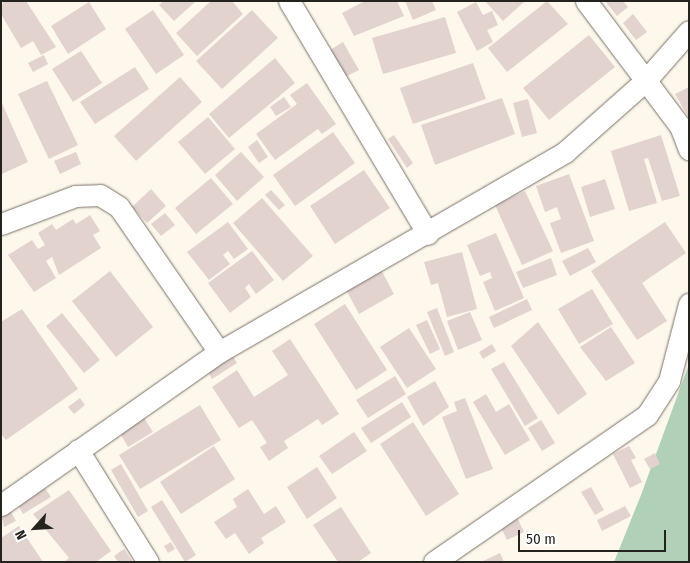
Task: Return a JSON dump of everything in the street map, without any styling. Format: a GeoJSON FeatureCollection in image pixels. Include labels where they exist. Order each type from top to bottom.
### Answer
{"type":"FeatureCollection","features":[{"type":"Feature","properties":{"kind":"street"},"geometry":{"type":"LineString","coordinates":[[289,1],[428,234]]}},
{"type":"Feature","properties":{"kind":"street"},"geometry":{"type":"LineString","coordinates":[[586,1],[680,126],[689,148]]}},
{"type":"Feature","properties":{"kind":"street"},"geometry":{"type":"LineString","coordinates":[[1,505],[219,352],[428,234],[565,152],[646,80],[689,31]]}},
{"type":"Feature","properties":{"kind":"street"},"geometry":{"type":"LineString","coordinates":[[1,224],[75,196],[100,195],[119,206],[219,352]]}},
{"type":"Feature","properties":{"kind":"street"},"geometry":{"type":"LineString","coordinates":[[434,562],[647,415],[669,381],[689,304]]}},
{"type":"Feature","properties":{"kind":"street"},"geometry":{"type":"LineString","coordinates":[[78,450],[148,562]]}},
{"type":"Feature","properties":{"kind":"green space"},"geometry":{"type":"Polygon","coordinates":[[[689,364],[689,562],[614,562],[641,495],[689,364]]]}},
{"type":"Feature","properties":{"kind":"building"},"geometry":{"type":"Polygon","coordinates":[[[3,1],[26,1],[56,47],[41,55],[33,41],[21,48],[1,14],[3,1]]]}},
{"type":"Feature","properties":{"kind":"building"},"geometry":{"type":"Polygon","coordinates":[[[164,1],[196,1],[174,21],[159,5],[164,1]]]}},
{"type":"Feature","properties":{"kind":"building"},"geometry":{"type":"Polygon","coordinates":[[[211,1],[232,1],[243,14],[197,56],[176,33],[211,1]]]}},
{"type":"Feature","properties":{"kind":"building"},"geometry":{"type":"Polygon","coordinates":[[[365,1],[397,1],[404,16],[354,36],[342,13],[365,1]]]}},
{"type":"Feature","properties":{"kind":"building"},"geometry":{"type":"Polygon","coordinates":[[[405,1],[432,1],[436,10],[413,20],[405,1]]]}},
{"type":"Feature","properties":{"kind":"building"},"geometry":{"type":"Polygon","coordinates":[[[485,1],[525,1],[503,21],[485,1]]]}},
{"type":"Feature","properties":{"kind":"building"},"geometry":{"type":"Polygon","coordinates":[[[547,1],[568,24],[507,72],[488,48],[547,1]]]}},
{"type":"Feature","properties":{"kind":"building"},"geometry":{"type":"Polygon","coordinates":[[[605,1],[623,1],[628,7],[617,16],[605,1]]]}},
{"type":"Feature","properties":{"kind":"building"},"geometry":{"type":"Polygon","coordinates":[[[89,2],[106,29],[68,54],[51,26],[89,2]]]}},
{"type":"Feature","properties":{"kind":"building"},"geometry":{"type":"Polygon","coordinates":[[[476,2],[483,15],[492,11],[498,25],[487,30],[493,42],[477,51],[457,12],[476,2]]]}},
{"type":"Feature","properties":{"kind":"building"},"geometry":{"type":"Polygon","coordinates":[[[153,10],[184,55],[156,74],[125,29],[153,10]]]}},
{"type":"Feature","properties":{"kind":"building"},"geometry":{"type":"Polygon","coordinates":[[[252,10],[278,38],[222,89],[196,61],[252,10]]]}},
{"type":"Feature","properties":{"kind":"building"},"geometry":{"type":"Polygon","coordinates":[[[633,14],[647,32],[636,40],[623,23],[633,14]]]}},
{"type":"Feature","properties":{"kind":"building"},"geometry":{"type":"Polygon","coordinates":[[[445,17],[456,53],[383,74],[372,38],[445,17]]]}},
{"type":"Feature","properties":{"kind":"building"},"geometry":{"type":"Polygon","coordinates":[[[589,35],[615,67],[549,120],[523,88],[589,35]]]}},
{"type":"Feature","properties":{"kind":"building"},"geometry":{"type":"Polygon","coordinates":[[[343,42],[359,70],[345,77],[330,50],[343,42]]]}},
{"type":"Feature","properties":{"kind":"building"},"geometry":{"type":"Polygon","coordinates":[[[81,51],[102,83],[73,102],[52,69],[81,51]]]}},
{"type":"Feature","properties":{"kind":"building"},"geometry":{"type":"Polygon","coordinates":[[[44,55],[48,64],[33,72],[28,63],[44,55]]]}},
{"type":"Feature","properties":{"kind":"building"},"geometry":{"type":"Polygon","coordinates":[[[275,58],[295,83],[229,138],[209,114],[275,58]]]}},
{"type":"Feature","properties":{"kind":"building"},"geometry":{"type":"Polygon","coordinates":[[[473,63],[486,99],[413,124],[400,88],[473,63]]]}},
{"type":"Feature","properties":{"kind":"building"},"geometry":{"type":"Polygon","coordinates":[[[135,67],[149,89],[95,124],[80,102],[135,67]]]}},
{"type":"Feature","properties":{"kind":"building"},"geometry":{"type":"Polygon","coordinates":[[[180,77],[202,102],[136,161],[114,136],[180,77]]]}},
{"type":"Feature","properties":{"kind":"building"},"geometry":{"type":"Polygon","coordinates":[[[47,81],[78,145],[49,159],[18,94],[47,81]]]}},
{"type":"Feature","properties":{"kind":"building"},"geometry":{"type":"Polygon","coordinates":[[[307,83],[336,124],[322,134],[318,129],[275,160],[256,134],[297,104],[290,95],[307,83]]]}},
{"type":"Feature","properties":{"kind":"building"},"geometry":{"type":"Polygon","coordinates":[[[689,87],[689,118],[675,94],[689,87]]]}},
{"type":"Feature","properties":{"kind":"building"},"geometry":{"type":"Polygon","coordinates":[[[284,97],[291,107],[276,116],[270,107],[284,97]]]}},
{"type":"Feature","properties":{"kind":"building"},"geometry":{"type":"Polygon","coordinates":[[[502,98],[515,134],[435,165],[421,125],[502,98]]]}},
{"type":"Feature","properties":{"kind":"building"},"geometry":{"type":"Polygon","coordinates":[[[528,99],[537,133],[522,137],[513,103],[528,99]]]}},
{"type":"Feature","properties":{"kind":"building"},"geometry":{"type":"Polygon","coordinates":[[[1,101],[28,162],[2,174],[1,173],[1,101]]]}},
{"type":"Feature","properties":{"kind":"building"},"geometry":{"type":"Polygon","coordinates":[[[208,117],[235,149],[205,174],[178,142],[208,117]]]}},
{"type":"Feature","properties":{"kind":"building"},"geometry":{"type":"Polygon","coordinates":[[[333,132],[355,163],[295,206],[273,175],[333,132]]]}},
{"type":"Feature","properties":{"kind":"building"},"geometry":{"type":"Polygon","coordinates":[[[394,135],[413,163],[407,168],[388,139],[394,135]]]}},
{"type":"Feature","properties":{"kind":"building"},"geometry":{"type":"Polygon","coordinates":[[[661,135],[680,196],[662,201],[648,158],[644,159],[657,203],[629,211],[611,151],[661,135]]]}},
{"type":"Feature","properties":{"kind":"building"},"geometry":{"type":"Polygon","coordinates":[[[257,140],[268,157],[259,163],[248,147],[257,140]]]}},
{"type":"Feature","properties":{"kind":"building"},"geometry":{"type":"Polygon","coordinates":[[[76,152],[81,164],[60,174],[54,161],[76,152]]]}},
{"type":"Feature","properties":{"kind":"building"},"geometry":{"type":"Polygon","coordinates":[[[241,152],[264,177],[237,201],[215,175],[241,152]]]}},
{"type":"Feature","properties":{"kind":"building"},"geometry":{"type":"Polygon","coordinates":[[[364,170],[390,208],[335,244],[310,206],[364,170]]]}},
{"type":"Feature","properties":{"kind":"building"},"geometry":{"type":"Polygon","coordinates":[[[569,174],[594,241],[561,253],[550,223],[561,219],[557,207],[545,212],[536,186],[569,174]]]}},
{"type":"Feature","properties":{"kind":"building"},"geometry":{"type":"Polygon","coordinates":[[[211,178],[233,204],[196,234],[175,208],[211,178]]]}},
{"type":"Feature","properties":{"kind":"building"},"geometry":{"type":"Polygon","coordinates":[[[605,179],[615,209],[590,217],[581,187],[605,179]]]}},
{"type":"Feature","properties":{"kind":"building"},"geometry":{"type":"Polygon","coordinates":[[[151,189],[166,206],[147,223],[132,207],[151,189]]]}},
{"type":"Feature","properties":{"kind":"building"},"geometry":{"type":"Polygon","coordinates":[[[271,190],[285,205],[279,210],[265,195],[271,190]]]}},
{"type":"Feature","properties":{"kind":"building"},"geometry":{"type":"Polygon","coordinates":[[[525,191],[553,251],[522,265],[495,205],[525,191]]]}},
{"type":"Feature","properties":{"kind":"building"},"geometry":{"type":"Polygon","coordinates":[[[262,198],[313,256],[283,281],[233,223],[262,198]]]}},
{"type":"Feature","properties":{"kind":"building"},"geometry":{"type":"Polygon","coordinates":[[[165,213],[175,225],[161,236],[151,224],[165,213]]]}},
{"type":"Feature","properties":{"kind":"building"},"geometry":{"type":"Polygon","coordinates":[[[90,215],[100,231],[93,235],[101,248],[59,275],[52,257],[46,261],[56,278],[34,292],[8,255],[32,240],[38,249],[45,245],[38,233],[52,224],[56,230],[73,219],[76,224],[90,215]]]}},
{"type":"Feature","properties":{"kind":"building"},"geometry":{"type":"Polygon","coordinates":[[[228,222],[248,249],[234,259],[228,251],[223,255],[230,264],[209,280],[187,252],[228,222]]]}},
{"type":"Feature","properties":{"kind":"building"},"geometry":{"type":"Polygon","coordinates":[[[665,222],[686,253],[642,283],[667,321],[637,340],[591,271],[665,222]]]}},
{"type":"Feature","properties":{"kind":"building"},"geometry":{"type":"Polygon","coordinates":[[[496,233],[524,298],[495,311],[483,282],[492,278],[490,272],[480,276],[467,245],[496,233]]]}},
{"type":"Feature","properties":{"kind":"building"},"geometry":{"type":"Polygon","coordinates":[[[588,248],[596,262],[570,276],[562,261],[588,248]]]}},
{"type":"Feature","properties":{"kind":"building"},"geometry":{"type":"Polygon","coordinates":[[[252,251],[274,280],[256,294],[249,284],[245,288],[251,297],[230,313],[208,283],[252,251]]]}},
{"type":"Feature","properties":{"kind":"building"},"geometry":{"type":"Polygon","coordinates":[[[462,252],[477,309],[447,317],[438,283],[431,285],[424,262],[462,252]]]}},
{"type":"Feature","properties":{"kind":"building"},"geometry":{"type":"Polygon","coordinates":[[[551,258],[557,275],[523,288],[516,272],[551,258]]]}},
{"type":"Feature","properties":{"kind":"building"},"geometry":{"type":"Polygon","coordinates":[[[378,264],[394,294],[359,314],[343,284],[378,264]]]}},
{"type":"Feature","properties":{"kind":"building"},"geometry":{"type":"Polygon","coordinates":[[[110,271],[153,327],[116,357],[72,301],[110,271]]]}},
{"type":"Feature","properties":{"kind":"building"},"geometry":{"type":"Polygon","coordinates":[[[592,289],[613,324],[579,344],[558,309],[592,289]]]}},
{"type":"Feature","properties":{"kind":"building"},"geometry":{"type":"Polygon","coordinates":[[[527,299],[532,310],[494,328],[489,317],[527,299]]]}},
{"type":"Feature","properties":{"kind":"building"},"geometry":{"type":"Polygon","coordinates":[[[345,304],[387,370],[356,390],[314,324],[345,304]]]}},
{"type":"Feature","properties":{"kind":"building"},"geometry":{"type":"Polygon","coordinates":[[[437,308],[454,352],[445,356],[427,312],[437,308]]]}},
{"type":"Feature","properties":{"kind":"building"},"geometry":{"type":"Polygon","coordinates":[[[22,309],[78,389],[6,440],[1,434],[1,322],[22,309]]]}},
{"type":"Feature","properties":{"kind":"building"},"geometry":{"type":"Polygon","coordinates":[[[470,312],[482,340],[458,350],[447,321],[470,312]]]}},
{"type":"Feature","properties":{"kind":"building"},"geometry":{"type":"Polygon","coordinates":[[[62,313],[100,360],[84,373],[46,326],[62,313]]]}},
{"type":"Feature","properties":{"kind":"building"},"geometry":{"type":"Polygon","coordinates":[[[427,320],[440,349],[430,354],[416,325],[427,320]]]}},
{"type":"Feature","properties":{"kind":"building"},"geometry":{"type":"Polygon","coordinates":[[[538,322],[587,394],[558,415],[511,346],[538,322]]]}},
{"type":"Feature","properties":{"kind":"building"},"geometry":{"type":"Polygon","coordinates":[[[611,327],[635,363],[606,381],[580,347],[611,327]]]}},
{"type":"Feature","properties":{"kind":"building"},"geometry":{"type":"Polygon","coordinates":[[[409,328],[436,369],[407,388],[380,347],[409,328]]]}},
{"type":"Feature","properties":{"kind":"building"},"geometry":{"type":"Polygon","coordinates":[[[290,339],[339,414],[322,425],[318,419],[284,441],[288,448],[269,461],[260,447],[267,443],[252,420],[239,428],[212,387],[237,370],[254,397],[288,375],[272,351],[290,339]]]}},
{"type":"Feature","properties":{"kind":"building"},"geometry":{"type":"Polygon","coordinates":[[[492,344],[496,351],[483,359],[479,352],[492,344]]]}},
{"type":"Feature","properties":{"kind":"building"},"geometry":{"type":"Polygon","coordinates":[[[231,353],[237,363],[212,379],[206,368],[231,353]]]}},
{"type":"Feature","properties":{"kind":"building"},"geometry":{"type":"Polygon","coordinates":[[[504,362],[538,418],[525,426],[491,369],[504,362]]]}},
{"type":"Feature","properties":{"kind":"building"},"geometry":{"type":"Polygon","coordinates":[[[395,376],[406,394],[368,418],[356,400],[395,376]]]}},
{"type":"Feature","properties":{"kind":"building"},"geometry":{"type":"Polygon","coordinates":[[[435,381],[449,407],[423,426],[407,397],[435,381]]]}},
{"type":"Feature","properties":{"kind":"building"},"geometry":{"type":"Polygon","coordinates":[[[486,394],[496,412],[509,404],[530,440],[505,455],[473,402],[486,394]]]}},
{"type":"Feature","properties":{"kind":"building"},"geometry":{"type":"Polygon","coordinates":[[[80,398],[85,405],[74,414],[68,407],[80,398]]]}},
{"type":"Feature","properties":{"kind":"building"},"geometry":{"type":"Polygon","coordinates":[[[465,398],[493,469],[466,479],[442,417],[457,411],[454,402],[465,398]]]}},
{"type":"Feature","properties":{"kind":"building"},"geometry":{"type":"Polygon","coordinates":[[[402,402],[411,417],[371,443],[361,428],[402,402]]]}},
{"type":"Feature","properties":{"kind":"building"},"geometry":{"type":"Polygon","coordinates":[[[200,405],[221,440],[140,489],[119,455],[200,405]]]}},
{"type":"Feature","properties":{"kind":"building"},"geometry":{"type":"Polygon","coordinates":[[[141,413],[153,432],[128,447],[117,428],[141,413]]]}},
{"type":"Feature","properties":{"kind":"building"},"geometry":{"type":"Polygon","coordinates":[[[541,420],[555,443],[542,451],[528,428],[541,420]]]}},
{"type":"Feature","properties":{"kind":"building"},"geometry":{"type":"Polygon","coordinates":[[[413,422],[459,494],[426,516],[380,444],[413,422]]]}},
{"type":"Feature","properties":{"kind":"building"},"geometry":{"type":"Polygon","coordinates":[[[354,432],[367,451],[332,474],[319,456],[354,432]]]}},
{"type":"Feature","properties":{"kind":"building"},"geometry":{"type":"Polygon","coordinates":[[[214,446],[235,479],[181,514],[160,482],[214,446]]]}},
{"type":"Feature","properties":{"kind":"building"},"geometry":{"type":"Polygon","coordinates":[[[629,446],[636,458],[631,460],[642,482],[630,488],[613,454],[629,446]]]}},
{"type":"Feature","properties":{"kind":"building"},"geometry":{"type":"Polygon","coordinates":[[[655,453],[660,464],[650,469],[644,459],[655,453]]]}},
{"type":"Feature","properties":{"kind":"building"},"geometry":{"type":"Polygon","coordinates":[[[121,464],[148,511],[138,517],[111,470],[121,464]]]}},
{"type":"Feature","properties":{"kind":"building"},"geometry":{"type":"Polygon","coordinates":[[[317,467],[337,498],[307,519],[287,487],[317,467]]]}},
{"type":"Feature","properties":{"kind":"building"},"geometry":{"type":"Polygon","coordinates":[[[591,487],[604,510],[595,515],[581,492],[591,487]]]}},
{"type":"Feature","properties":{"kind":"building"},"geometry":{"type":"Polygon","coordinates":[[[45,488],[51,497],[23,514],[18,505],[45,488]]]}},
{"type":"Feature","properties":{"kind":"building"},"geometry":{"type":"Polygon","coordinates":[[[248,489],[264,514],[276,506],[286,522],[261,538],[264,543],[249,554],[235,533],[226,539],[214,522],[237,507],[233,499],[248,489]]]}},
{"type":"Feature","properties":{"kind":"building"},"geometry":{"type":"Polygon","coordinates":[[[69,490],[111,551],[96,562],[64,562],[69,558],[33,514],[69,490]]]}},
{"type":"Feature","properties":{"kind":"building"},"geometry":{"type":"Polygon","coordinates":[[[162,500],[196,555],[185,562],[151,507],[162,500]]]}},
{"type":"Feature","properties":{"kind":"building"},"geometry":{"type":"Polygon","coordinates":[[[625,506],[631,516],[602,531],[597,520],[625,506]]]}},
{"type":"Feature","properties":{"kind":"building"},"geometry":{"type":"Polygon","coordinates":[[[341,507],[371,553],[358,562],[338,562],[313,525],[341,507]]]}},
{"type":"Feature","properties":{"kind":"building"},"geometry":{"type":"Polygon","coordinates":[[[10,510],[16,521],[4,527],[1,514],[10,510]]]}},
{"type":"Feature","properties":{"kind":"building"},"geometry":{"type":"Polygon","coordinates":[[[516,515],[524,532],[507,540],[499,523],[516,515]]]}},
{"type":"Feature","properties":{"kind":"building"},"geometry":{"type":"Polygon","coordinates":[[[19,526],[43,562],[1,562],[1,538],[19,526]]]}},
{"type":"Feature","properties":{"kind":"building"},"geometry":{"type":"Polygon","coordinates":[[[171,542],[175,549],[168,553],[164,546],[171,542]]]}},
{"type":"Feature","properties":{"kind":"building"},"geometry":{"type":"Polygon","coordinates":[[[124,549],[133,562],[118,562],[114,556],[124,549]]]}},
{"type":"Feature","properties":{"kind":"building"},"geometry":{"type":"Polygon","coordinates":[[[500,553],[504,562],[481,562],[500,553]]]}}]}
